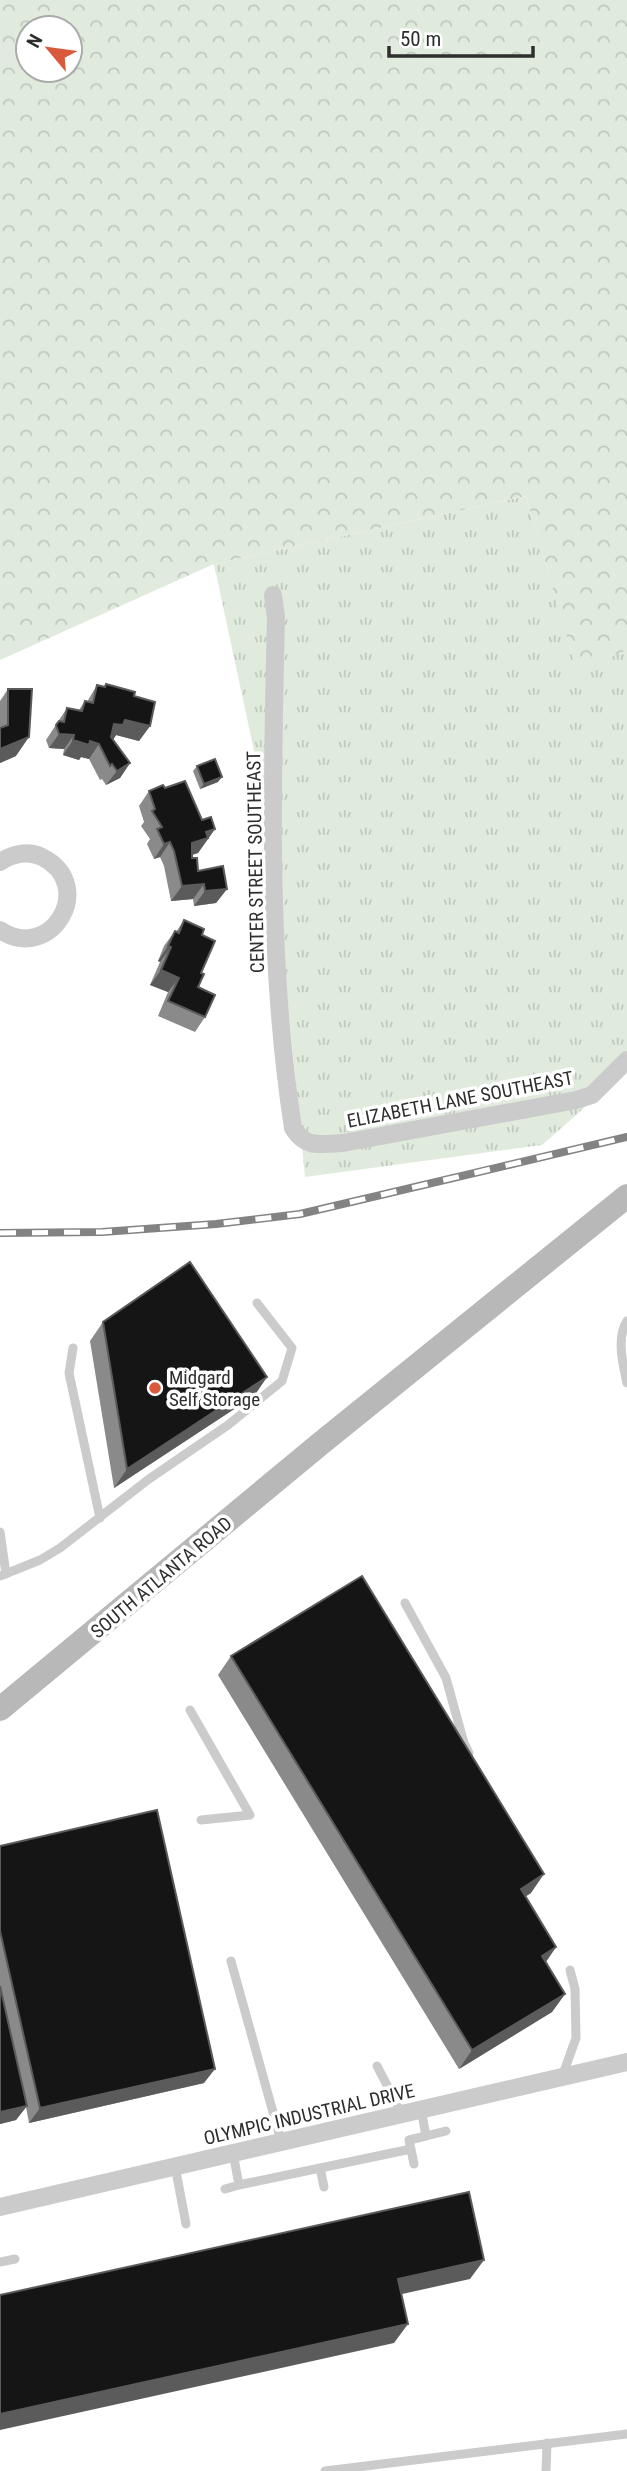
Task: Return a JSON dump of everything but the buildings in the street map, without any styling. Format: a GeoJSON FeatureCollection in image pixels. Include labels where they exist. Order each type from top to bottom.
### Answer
{"type":"FeatureCollection","features":[{"type":"Feature","properties":{"kind":"main road","name":"SOUTH ATLANTA ROAD"},"geometry":{"type":"LineString","coordinates":[[0,1709],[320,1444],[627,1196]]}},
{"type":"Feature","properties":{"kind":"street","name":"CENTER STREET SOUTHEAST"},"geometry":{"type":"LineString","coordinates":[[273,595],[276,617],[271,831],[281,1031],[293,1128]]}},
{"type":"Feature","properties":{"kind":"street"},"geometry":{"type":"LineString","coordinates":[[0,862],[19,853],[38,855],[59,870],[67,895],[65,910],[59,921],[45,933],[19,938],[0,930]]}},
{"type":"Feature","properties":{"kind":"street","name":"ELIZABETH LANE SOUTHEAST"},"geometry":{"type":"LineString","coordinates":[[293,1128],[298,1138],[306,1143],[343,1143],[576,1100],[592,1095],[627,1060]]}},
{"type":"Feature","properties":{"kind":"street","name":"OLYMPIC INDUSTRIAL DRIVE"},"geometry":{"type":"LineString","coordinates":[[0,2207],[627,2062]]}},
{"type":"Feature","properties":{"kind":"lane"},"geometry":{"type":"LineString","coordinates":[[0,1532],[2,1575],[40,1560],[149,1479],[228,1425],[282,1381],[292,1348],[257,1303]]}},
{"type":"Feature","properties":{"kind":"lane"},"geometry":{"type":"LineString","coordinates":[[627,1321],[622,1329],[622,1360],[627,1383]]}},
{"type":"Feature","properties":{"kind":"lane"},"geometry":{"type":"LineString","coordinates":[[72,1348],[69,1373],[100,1518]]}},
{"type":"Feature","properties":{"kind":"lane"},"geometry":{"type":"LineString","coordinates":[[405,1603],[446,1678],[464,1742],[477,1766]]}},
{"type":"Feature","properties":{"kind":"lane"},"geometry":{"type":"LineString","coordinates":[[190,1710],[250,1815],[201,1820]]}},
{"type":"Feature","properties":{"kind":"lane"},"geometry":{"type":"LineString","coordinates":[[231,1961],[281,2141]]}},
{"type":"Feature","properties":{"kind":"lane"},"geometry":{"type":"LineString","coordinates":[[562,2077],[576,2038],[575,1989],[570,1970]]}},
{"type":"Feature","properties":{"kind":"lane"},"geometry":{"type":"LineString","coordinates":[[377,2066],[402,2114]]}},
{"type":"Feature","properties":{"kind":"lane"},"geometry":{"type":"LineString","coordinates":[[421,2109],[426,2136]]}},
{"type":"Feature","properties":{"kind":"lane"},"geometry":{"type":"LineString","coordinates":[[414,2164],[409,2140],[446,2131]]}},
{"type":"Feature","properties":{"kind":"lane"},"geometry":{"type":"LineString","coordinates":[[225,2189],[411,2148]]}},
{"type":"Feature","properties":{"kind":"lane"},"geometry":{"type":"LineString","coordinates":[[233,2153],[239,2185]]}},
{"type":"Feature","properties":{"kind":"lane"},"geometry":{"type":"LineString","coordinates":[[175,2166],[186,2224]]}},
{"type":"Feature","properties":{"kind":"lane"},"geometry":{"type":"LineString","coordinates":[[320,2168],[324,2187]]}},
{"type":"Feature","properties":{"kind":"lane"},"geometry":{"type":"LineString","coordinates":[[0,2262],[15,2259]]}},
{"type":"Feature","properties":{"kind":"lane"},"geometry":{"type":"LineString","coordinates":[[325,2471],[627,2434]]}},
{"type":"Feature","properties":{"kind":"lane"},"geometry":{"type":"LineString","coordinates":[[546,2471],[548,2443]]}},
{"type":"Feature","properties":{"kind":"green space"},"geometry":{"type":"Polygon","coordinates":[[[0,0],[627,0],[627,650],[577,672],[526,496],[214,564],[0,660],[0,0]]]}},
{"type":"Feature","properties":{"kind":"green space"},"geometry":{"type":"Polygon","coordinates":[[[526,496],[577,671],[627,650],[627,1070],[542,1145],[305,1177],[271,830],[214,564],[526,496]]]}},
{"type":"Feature","properties":{"kind":"railway"},"geometry":{"type":"LineString","coordinates":[[0,1233],[102,1232],[216,1224],[300,1214],[627,1137]]}},
{"type":"Feature","properties":{"kind":"place","name":"Midgard Self Storage"},"geometry":{"type":"Point","coordinates":[155,1388]}}]}
